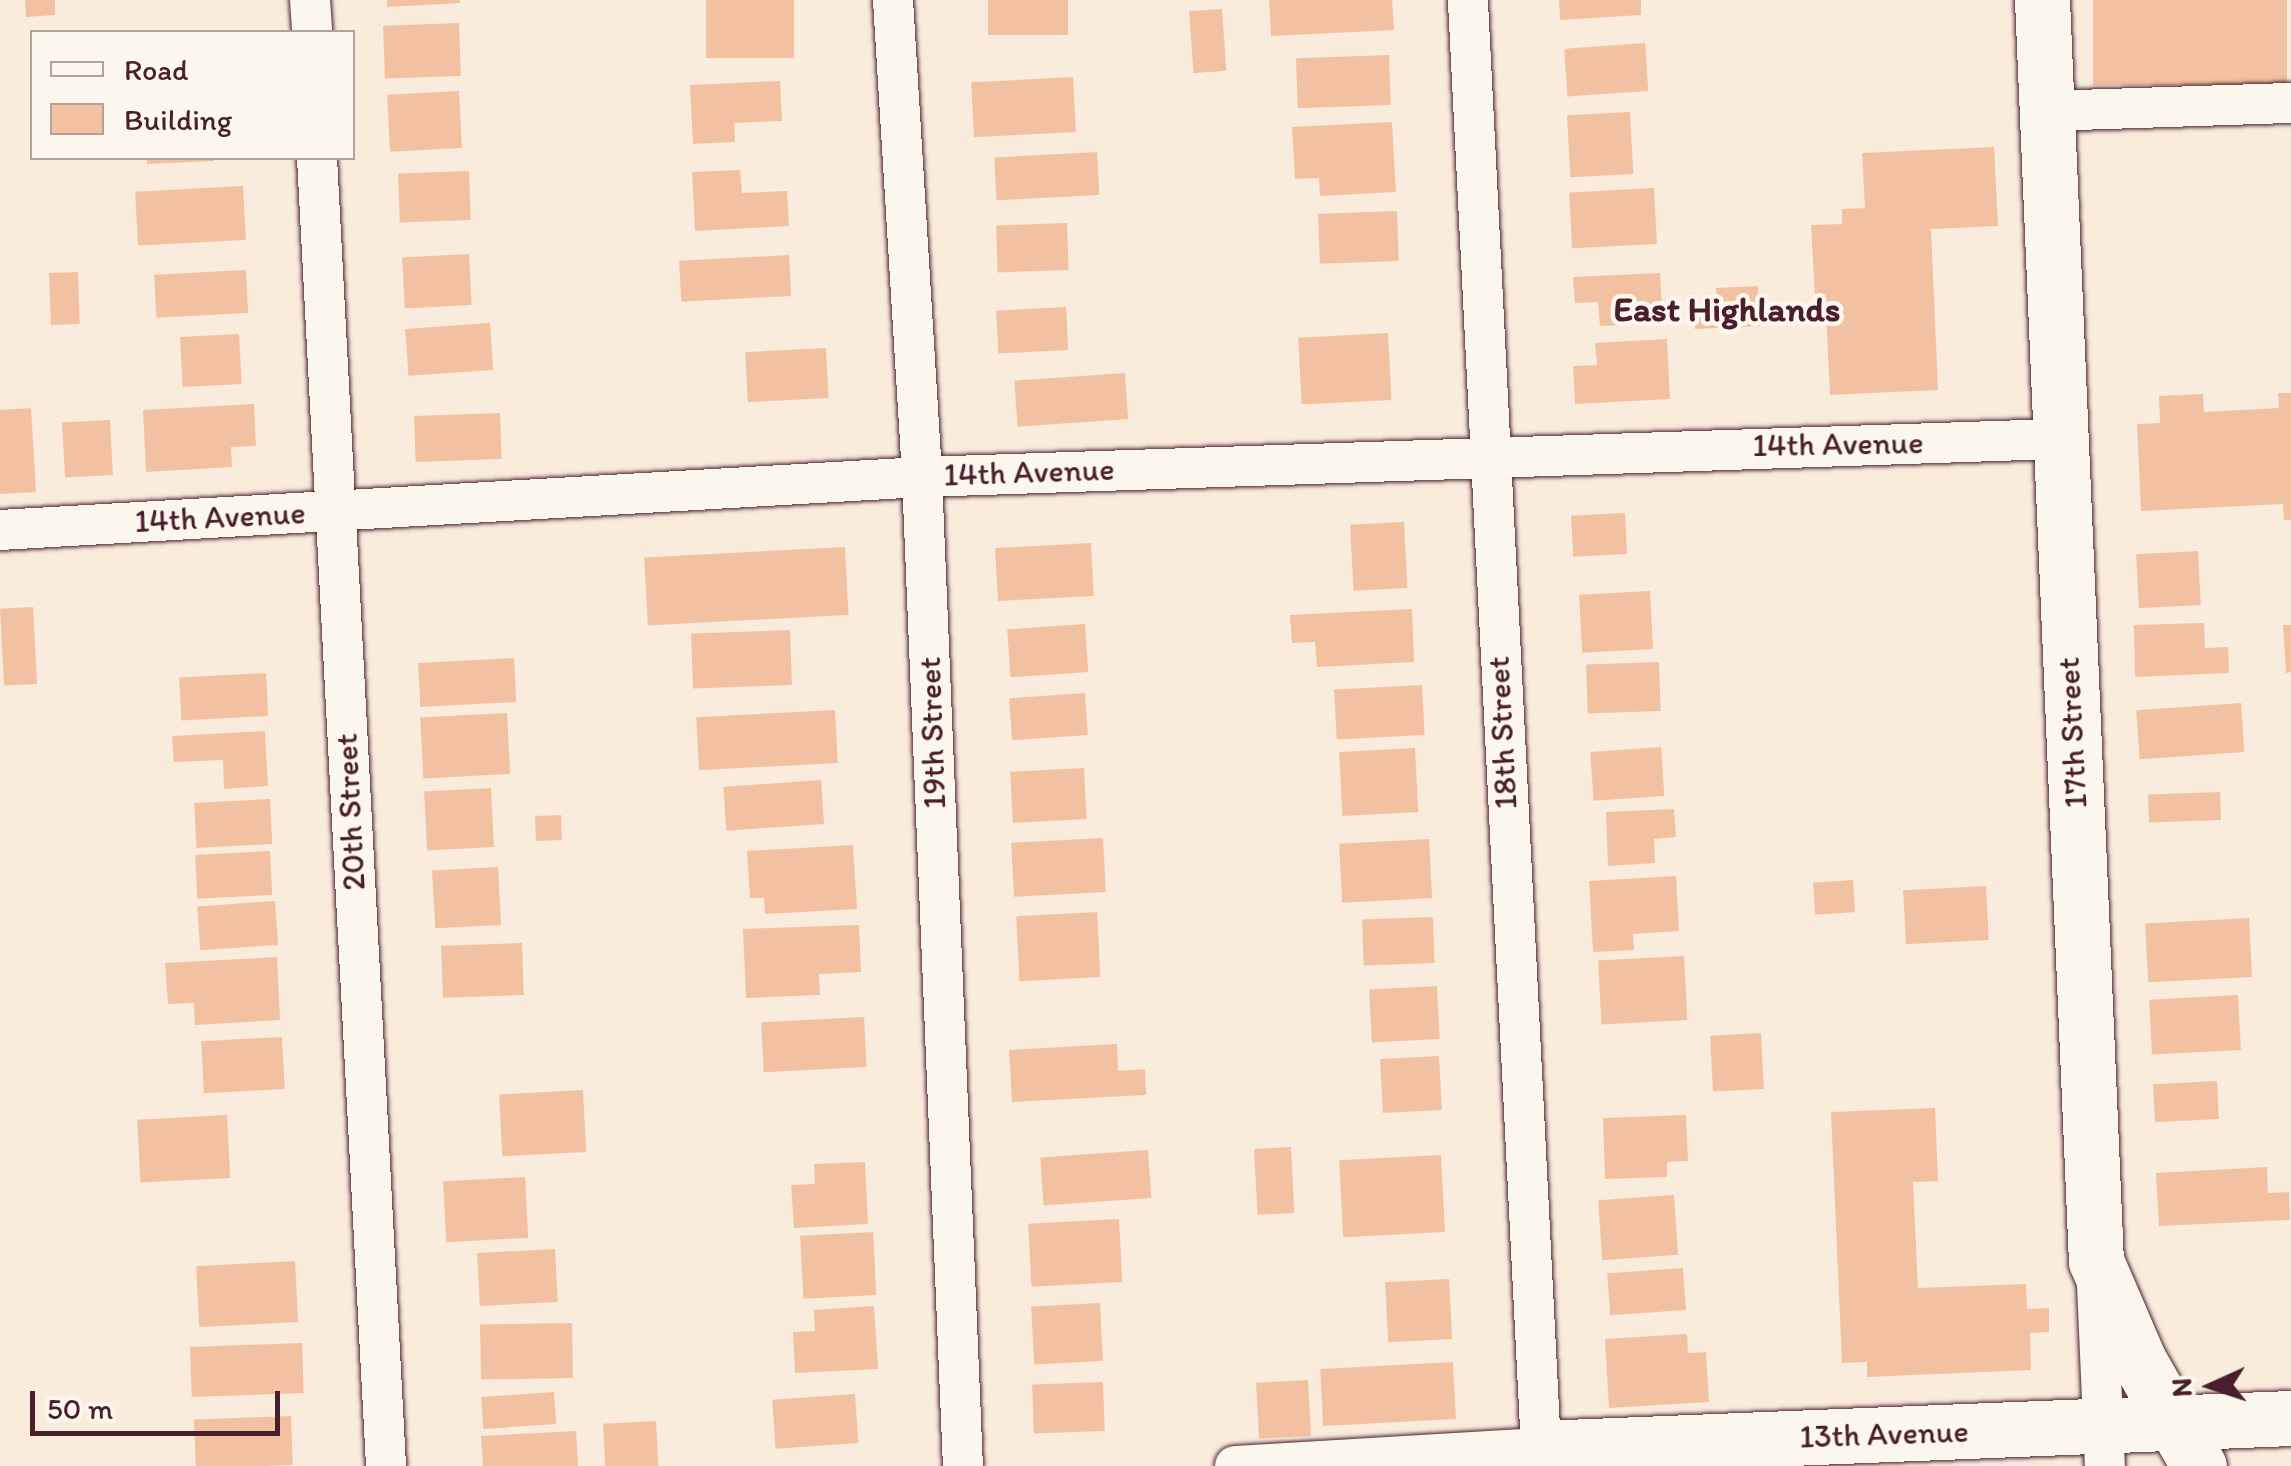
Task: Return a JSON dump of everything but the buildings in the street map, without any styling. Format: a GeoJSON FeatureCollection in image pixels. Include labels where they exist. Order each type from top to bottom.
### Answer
{"type":"FeatureCollection","features":[{"type":"Feature","properties":{"kind":"street"},"geometry":{"type":"LineString","coordinates":[[310,0],[312,30]]}},
{"type":"Feature","properties":{"kind":"street","name":"19th Street"},"geometry":{"type":"LineString","coordinates":[[893,0],[922,476],[962,1466]]}},
{"type":"Feature","properties":{"kind":"street","name":"18th Street"},"geometry":{"type":"LineString","coordinates":[[1468,0],[1487,453],[1541,1457]]}},
{"type":"Feature","properties":{"kind":"street","name":"17th Street"},"geometry":{"type":"LineString","coordinates":[[2042,0],[2104,1446]]}},
{"type":"Feature","properties":{"kind":"street"},"geometry":{"type":"LineString","coordinates":[[2047,112],[2291,103]]}},
{"type":"Feature","properties":{"kind":"street","name":"20th Street"},"geometry":{"type":"LineString","coordinates":[[317,160],[386,1466]]}},
{"type":"Feature","properties":{"kind":"street","name":"14th Avenue"},"geometry":{"type":"LineString","coordinates":[[0,530],[922,476],[1487,453],[2058,438]]}},
{"type":"Feature","properties":{"kind":"street"},"geometry":{"type":"LineString","coordinates":[[2096,1261],[2186,1444]]}},
{"type":"Feature","properties":{"kind":"street","name":"13th Avenue"},"geometry":{"type":"LineString","coordinates":[[1236,1466],[2186,1444],[2291,1418]]}},
{"type":"Feature","properties":{"kind":"district","name":"East Highlands"},"geometry":{"type":"Point","coordinates":[1727,309]}}]}
